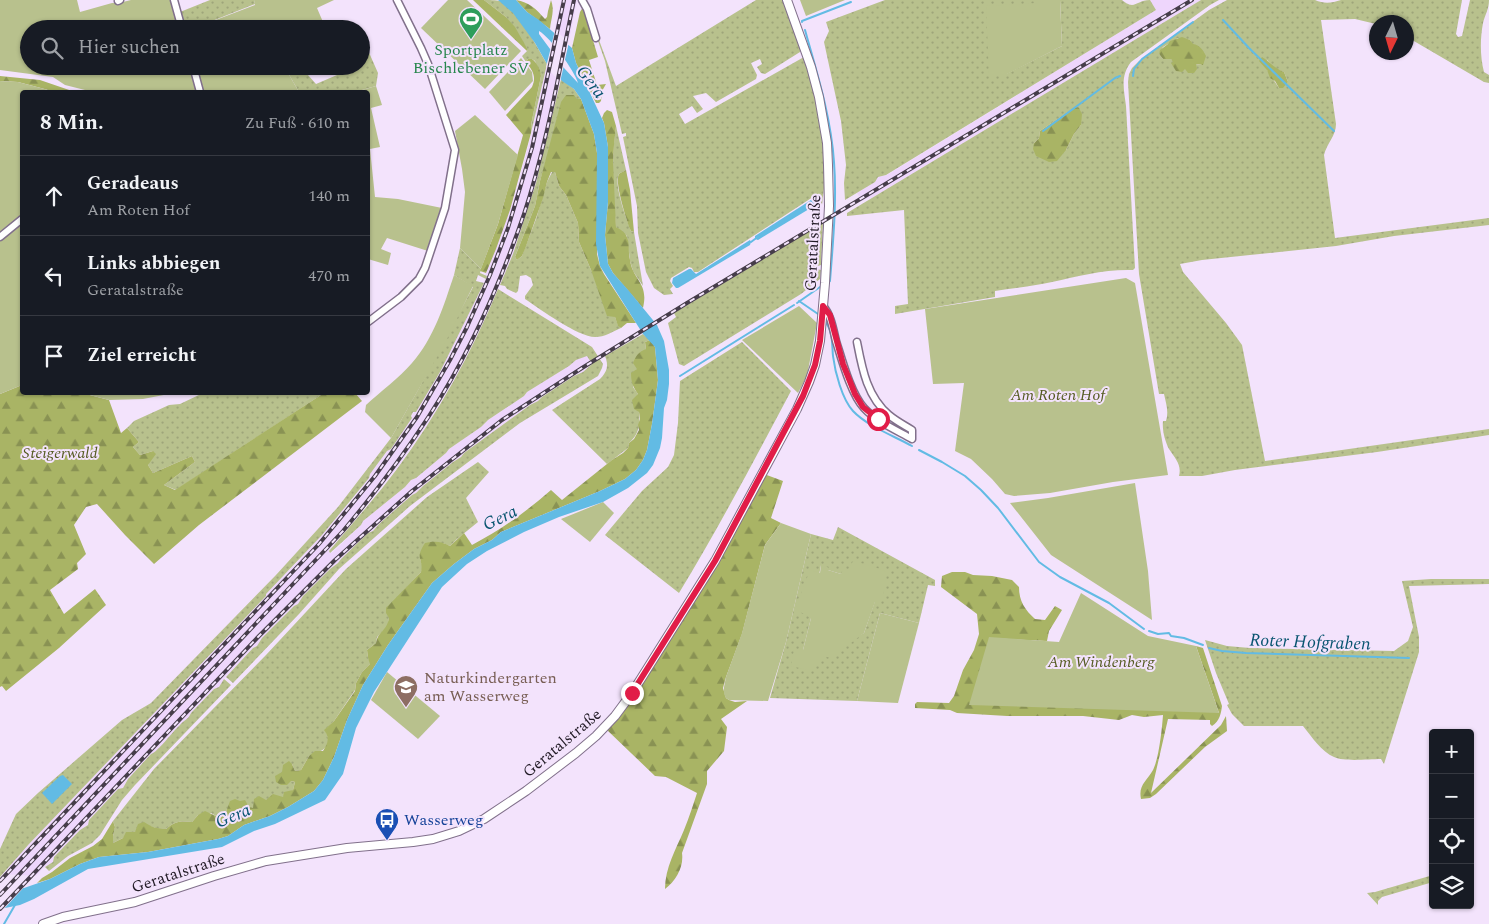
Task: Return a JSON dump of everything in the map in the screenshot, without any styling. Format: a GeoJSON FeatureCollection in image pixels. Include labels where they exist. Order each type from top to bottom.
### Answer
{"type":"FeatureCollection","features":[{"type":"Feature","properties":{"kind":"street"},"geometry":{"type":"LineString","coordinates":[[174,0],[180,20]]}},
{"type":"Feature","properties":{"kind":"street"},"geometry":{"type":"LineString","coordinates":[[370,320],[401,297],[419,279],[425,268],[444,208],[455,150],[425,56],[397,0]]}},
{"type":"Feature","properties":{"kind":"street"},"geometry":{"type":"LineString","coordinates":[[582,0],[586,5],[596,38]]}},
{"type":"Feature","properties":{"kind":"street","name":"Geratalstraße"},"geometry":{"type":"LineString","coordinates":[[43,924],[63,917],[136,902],[266,861],[347,848],[413,842],[446,835],[484,819],[507,805],[576,754],[615,716],[632,693],[715,561],[797,409],[815,365],[823,306],[829,192],[827,144],[819,97],[811,67],[787,0]]}},
{"type":"Feature","properties":{"kind":"street"},"geometry":{"type":"LineString","coordinates":[[195,75],[199,90]]}},
{"type":"Feature","properties":{"kind":"street"},"geometry":{"type":"LineString","coordinates":[[0,237],[20,221]]}},
{"type":"Feature","properties":{"kind":"street"},"geometry":{"type":"LineString","coordinates":[[823,306],[830,315],[843,364],[855,394],[863,407],[878,419],[912,439],[912,430],[890,416],[871,394],[861,364],[857,342]]}},
{"type":"Feature","properties":{"kind":"shaded area"},"geometry":{"type":"Polygon","coordinates":[[[561,0],[577,0],[568,45],[554,33],[561,0]]]}},
{"type":"Feature","properties":{"kind":"shaded area"},"geometry":{"type":"Polygon","coordinates":[[[1150,0],[1201,0],[870,199],[862,201],[857,193],[875,182],[878,177],[887,175],[1156,10],[1150,0]]]}},
{"type":"Feature","properties":{"kind":"shaded area"},"geometry":{"type":"Polygon","coordinates":[[[547,64],[561,79],[536,183],[513,254],[497,292],[458,373],[429,422],[398,467],[329,551],[330,553],[363,521],[411,480],[488,420],[576,360],[587,355],[592,364],[583,372],[530,405],[464,453],[412,495],[373,531],[368,533],[294,606],[263,638],[261,643],[253,648],[156,753],[151,754],[128,779],[123,788],[118,789],[89,820],[88,825],[80,830],[54,857],[53,862],[49,866],[43,868],[36,876],[3,874],[10,867],[9,865],[303,556],[345,506],[349,504],[393,445],[440,372],[486,279],[487,276],[485,275],[516,192],[547,64]]]}},
{"type":"Feature","properties":{"kind":"green space"},"geometry":{"type":"Polygon","coordinates":[[[0,0],[77,0],[80,12],[131,0],[172,0],[178,20],[20,20],[20,73],[0,70],[0,0]]]}},
{"type":"Feature","properties":{"kind":"green space"},"geometry":{"type":"Polygon","coordinates":[[[210,0],[254,0],[255,4],[215,20],[182,20],[180,12],[210,0]]]}},
{"type":"Feature","properties":{"kind":"green space"},"geometry":{"type":"Polygon","coordinates":[[[254,0],[334,0],[317,8],[322,20],[216,20],[255,5],[254,0]]]}},
{"type":"Feature","properties":{"kind":"green space","name":"Sportplatz Bischlebener SV"},"geometry":{"type":"Polygon","coordinates":[[[448,0],[467,0],[521,51],[485,89],[421,28],[448,0]]]}},
{"type":"Feature","properties":{"kind":"green space"},"geometry":{"type":"Polygon","coordinates":[[[473,0],[484,0],[506,17],[515,27],[528,50],[527,51],[473,0]]]}},
{"type":"Feature","properties":{"kind":"green space"},"geometry":{"type":"Polygon","coordinates":[[[484,0],[500,1],[515,14],[547,64],[531,133],[541,76],[535,61],[528,59],[526,62],[522,56],[528,50],[506,17],[484,0]]]}},
{"type":"Feature","properties":{"kind":"green space"},"geometry":{"type":"Polygon","coordinates":[[[516,0],[532,6],[545,19],[551,0],[553,11],[550,29],[527,12],[516,0]]]}},
{"type":"Feature","properties":{"kind":"green space"},"geometry":{"type":"Polygon","coordinates":[[[756,0],[783,0],[801,49],[800,52],[765,74],[761,73],[757,67],[762,64],[760,59],[751,63],[757,75],[756,79],[716,102],[706,93],[693,96],[703,109],[697,113],[692,106],[679,114],[685,124],[804,57],[813,86],[822,130],[825,174],[822,205],[816,195],[698,272],[694,272],[689,267],[671,278],[670,281],[673,286],[670,289],[673,294],[664,295],[654,288],[646,272],[638,233],[637,206],[623,137],[626,136],[626,133],[622,134],[605,61],[598,41],[616,86],[756,0]]]}},
{"type":"Feature","properties":{"kind":"green space"},"geometry":{"type":"Polygon","coordinates":[[[800,0],[845,0],[806,16],[800,0]]]}},
{"type":"Feature","properties":{"kind":"green space"},"geometry":{"type":"Polygon","coordinates":[[[885,0],[1038,0],[1039,3],[989,74],[1006,74],[1062,46],[1060,0],[1122,0],[1133,5],[1150,0],[1156,10],[886,175],[878,177],[875,182],[845,200],[846,165],[841,121],[824,42],[829,31],[826,22],[885,0]]]}},
{"type":"Feature","properties":{"kind":"green space"},"geometry":{"type":"Polygon","coordinates":[[[1038,0],[1060,0],[1062,46],[1007,74],[989,74],[986,6],[1038,3],[1038,0]]]}},
{"type":"Feature","properties":{"kind":"green space"},"geometry":{"type":"Polygon","coordinates":[[[1201,0],[1219,0],[1131,62],[1125,73],[1124,89],[1135,268],[1133,270],[1082,275],[1038,285],[995,291],[995,297],[895,314],[895,306],[908,304],[904,210],[847,216],[847,213],[1201,0]],[[1075,107],[1040,131],[1039,138],[1034,143],[1066,150],[1081,125],[1075,107]]]}},
{"type":"Feature","properties":{"kind":"green space"},"geometry":{"type":"Polygon","coordinates":[[[1227,0],[1315,0],[1328,3],[1341,0],[1462,0],[1456,34],[1458,37],[1462,36],[1470,0],[1489,0],[1481,35],[1481,48],[1484,72],[1489,75],[1489,83],[1484,82],[1414,41],[1414,15],[1369,15],[1369,22],[1355,19],[1321,20],[1336,124],[1335,132],[1324,155],[1335,238],[1489,218],[1489,225],[1394,236],[1336,246],[1180,264],[1183,272],[1242,345],[1265,461],[1489,429],[1489,435],[1202,476],[1179,476],[1179,465],[1166,443],[1164,435],[1163,421],[1166,421],[1167,408],[1164,394],[1159,394],[1139,274],[1128,82],[1132,68],[1209,10],[1227,0]],[[1178,38],[1163,47],[1159,54],[1163,59],[1171,59],[1184,69],[1196,66],[1196,64],[1202,65],[1190,40],[1178,38]],[[1267,60],[1267,70],[1279,88],[1288,82],[1284,72],[1275,69],[1267,60]]]}},
{"type":"Feature","properties":{"kind":"green space"},"geometry":{"type":"Polygon","coordinates":[[[583,7],[598,57],[589,60],[597,85],[606,84],[599,103],[596,103],[576,63],[572,48],[580,12],[583,7]]]}},
{"type":"Feature","properties":{"kind":"green space"},"geometry":{"type":"Polygon","coordinates":[[[1182,37],[1199,47],[1206,56],[1203,65],[1196,64],[1197,69],[1194,73],[1188,73],[1185,69],[1182,72],[1176,71],[1171,63],[1173,62],[1171,59],[1163,59],[1159,54],[1160,50],[1170,41],[1182,37]]]}},
{"type":"Feature","properties":{"kind":"green space"},"geometry":{"type":"Polygon","coordinates":[[[370,55],[378,73],[376,86],[362,90],[298,90],[289,75],[308,75],[316,84],[337,75],[370,75],[370,55]]]}},
{"type":"Feature","properties":{"kind":"green space"},"geometry":{"type":"Polygon","coordinates":[[[1262,57],[1284,72],[1288,82],[1283,88],[1279,88],[1275,81],[1270,78],[1267,70],[1259,61],[1262,57]]]}},
{"type":"Feature","properties":{"kind":"green space"},"geometry":{"type":"Polygon","coordinates":[[[521,58],[532,72],[533,81],[505,111],[489,92],[521,58]]]}},
{"type":"Feature","properties":{"kind":"green space"},"geometry":{"type":"Polygon","coordinates":[[[528,59],[532,59],[535,62],[541,76],[531,133],[510,210],[486,273],[480,271],[498,224],[523,135],[506,115],[532,87],[534,76],[526,62],[528,59]]]}},
{"type":"Feature","properties":{"kind":"green space"},"geometry":{"type":"Polygon","coordinates":[[[38,75],[191,75],[195,90],[85,90],[65,85],[53,77],[38,75]]]}},
{"type":"Feature","properties":{"kind":"green space"},"geometry":{"type":"Polygon","coordinates":[[[198,75],[289,75],[298,90],[202,90],[198,75]]]}},
{"type":"Feature","properties":{"kind":"green space"},"geometry":{"type":"Polygon","coordinates":[[[0,76],[40,80],[69,90],[48,90],[18,82],[0,81],[0,76]]]}},
{"type":"Feature","properties":{"kind":"green space"},"geometry":{"type":"Polygon","coordinates":[[[561,79],[574,89],[581,99],[577,99],[548,154],[535,206],[515,257],[517,260],[522,256],[547,182],[552,172],[555,172],[559,186],[566,195],[578,223],[579,242],[591,270],[621,328],[599,337],[588,336],[569,328],[525,299],[533,285],[531,278],[526,275],[520,276],[516,293],[500,285],[513,254],[536,183],[561,79]]]}},
{"type":"Feature","properties":{"kind":"green space"},"geometry":{"type":"Polygon","coordinates":[[[0,81],[18,82],[48,90],[20,90],[20,218],[0,232],[0,81]]]}},
{"type":"Feature","properties":{"kind":"green space"},"geometry":{"type":"Polygon","coordinates":[[[376,86],[382,105],[371,108],[380,147],[370,149],[370,90],[362,90],[376,86]]]}},
{"type":"Feature","properties":{"kind":"green space"},"geometry":{"type":"Polygon","coordinates":[[[566,95],[574,95],[577,99],[581,99],[594,134],[597,153],[597,254],[604,274],[636,323],[627,323],[621,328],[618,326],[615,317],[607,316],[579,242],[578,223],[566,195],[559,186],[555,172],[551,172],[547,182],[522,256],[517,260],[515,257],[535,206],[561,102],[566,95]]]}},
{"type":"Feature","properties":{"kind":"green space"},"geometry":{"type":"Polygon","coordinates":[[[1075,107],[1079,108],[1082,114],[1081,125],[1066,150],[1057,161],[1049,162],[1036,156],[1033,149],[1034,143],[1039,138],[1040,131],[1075,107]]]}},
{"type":"Feature","properties":{"kind":"green space"},"geometry":{"type":"Polygon","coordinates":[[[607,110],[612,112],[616,126],[613,162],[616,227],[624,232],[628,240],[629,257],[632,267],[644,292],[643,308],[613,273],[608,264],[605,235],[608,202],[608,147],[602,118],[607,110]]]}},
{"type":"Feature","properties":{"kind":"green space"},"geometry":{"type":"Polygon","coordinates":[[[475,115],[518,155],[498,224],[481,269],[460,248],[465,192],[455,131],[475,115]]]}},
{"type":"Feature","properties":{"kind":"green space"},"geometry":{"type":"Polygon","coordinates":[[[616,126],[626,170],[619,174],[619,193],[629,226],[631,231],[634,232],[643,286],[633,271],[627,236],[616,227],[613,151],[616,126]]]}},
{"type":"Feature","properties":{"kind":"green space"},"geometry":{"type":"Polygon","coordinates":[[[370,149],[375,197],[398,199],[442,208],[428,251],[387,238],[381,249],[391,253],[388,265],[370,260],[370,149]]]}},
{"type":"Feature","properties":{"kind":"green space"},"geometry":{"type":"Polygon","coordinates":[[[626,170],[634,232],[629,227],[618,184],[619,174],[626,170]]]}},
{"type":"Feature","properties":{"kind":"green space"},"geometry":{"type":"Polygon","coordinates":[[[823,223],[821,265],[817,269],[821,270],[820,279],[801,294],[684,366],[679,364],[668,323],[676,317],[674,313],[823,223]]]}},
{"type":"Feature","properties":{"kind":"green space"},"geometry":{"type":"Polygon","coordinates":[[[20,225],[20,386],[0,394],[0,240],[20,225]]]}},
{"type":"Feature","properties":{"kind":"green space"},"geometry":{"type":"Polygon","coordinates":[[[460,248],[481,269],[480,273],[487,276],[486,279],[478,275],[476,281],[484,283],[440,372],[391,449],[387,451],[369,478],[322,535],[29,844],[0,877],[0,849],[16,814],[122,720],[151,703],[276,575],[338,507],[391,438],[473,287],[454,275],[460,248]]]}},
{"type":"Feature","properties":{"kind":"green space"},"geometry":{"type":"Polygon","coordinates":[[[454,275],[473,286],[446,341],[391,438],[365,412],[366,405],[401,374],[420,353],[437,321],[454,275]]]}},
{"type":"Feature","properties":{"kind":"green space","name":"Am Roten Hof"},"geometry":{"type":"Polygon","coordinates":[[[1126,278],[1135,283],[1168,475],[1050,493],[1014,496],[1005,494],[971,459],[955,451],[964,383],[933,384],[925,309],[1126,278]]]}},
{"type":"Feature","properties":{"kind":"green space"},"geometry":{"type":"Polygon","coordinates":[[[498,289],[592,347],[603,364],[598,376],[520,423],[410,506],[339,569],[233,683],[226,677],[257,646],[262,638],[298,604],[303,596],[368,533],[373,531],[412,495],[464,453],[530,405],[583,372],[592,364],[587,356],[576,360],[488,420],[411,480],[363,521],[330,553],[329,551],[397,469],[426,427],[453,382],[477,336],[498,289]]]}},
{"type":"Feature","properties":{"kind":"green space"},"geometry":{"type":"Polygon","coordinates":[[[799,306],[817,323],[807,376],[798,393],[742,340],[799,306]]]}},
{"type":"Feature","properties":{"kind":"green space"},"geometry":{"type":"Polygon","coordinates":[[[643,334],[650,340],[645,342],[646,349],[637,369],[633,387],[638,394],[639,427],[628,448],[607,464],[552,410],[600,379],[607,369],[605,356],[643,334]]]}},
{"type":"Feature","properties":{"kind":"green space"},"geometry":{"type":"Polygon","coordinates":[[[650,340],[655,347],[658,380],[647,450],[636,470],[625,479],[600,491],[501,532],[492,540],[474,549],[432,583],[388,645],[363,685],[347,720],[334,757],[323,780],[314,791],[270,816],[244,825],[228,836],[148,852],[99,857],[37,883],[70,858],[102,839],[113,821],[115,827],[113,843],[123,838],[126,832],[135,832],[138,824],[144,822],[160,829],[166,829],[178,822],[192,822],[205,811],[216,816],[225,815],[230,801],[235,799],[245,800],[249,807],[253,808],[254,799],[259,796],[266,800],[273,794],[283,797],[284,792],[293,790],[295,782],[291,781],[287,785],[281,785],[276,782],[275,776],[282,772],[283,765],[289,761],[295,771],[301,770],[309,756],[315,751],[323,751],[328,740],[324,730],[334,721],[355,691],[356,683],[362,672],[370,664],[367,650],[376,643],[388,622],[389,618],[386,608],[421,572],[420,553],[425,543],[438,542],[450,546],[464,533],[472,545],[513,520],[551,490],[562,500],[623,453],[639,430],[639,412],[634,409],[632,400],[638,394],[631,379],[631,373],[637,369],[633,363],[638,354],[646,349],[645,342],[650,340]]]}},
{"type":"Feature","properties":{"kind":"green space"},"geometry":{"type":"Polygon","coordinates":[[[742,342],[791,391],[723,518],[679,593],[605,535],[642,491],[668,467],[674,455],[680,381],[742,342]]]}},
{"type":"Feature","properties":{"kind":"green space","name":"Steigerwald"},"geometry":{"type":"Polygon","coordinates":[[[20,386],[20,395],[90,395],[109,400],[121,433],[127,428],[139,442],[133,447],[140,455],[153,451],[156,454],[148,465],[153,473],[192,456],[195,462],[164,485],[175,490],[321,395],[357,395],[362,401],[199,525],[154,564],[97,504],[86,507],[74,525],[86,554],[77,563],[78,569],[50,590],[64,614],[95,589],[106,605],[59,648],[6,691],[2,686],[0,687],[0,394],[20,386]]]}},
{"type":"Feature","properties":{"kind":"green space"},"geometry":{"type":"Polygon","coordinates":[[[90,395],[164,395],[143,399],[109,400],[90,395]]]}},
{"type":"Feature","properties":{"kind":"green space"},"geometry":{"type":"Polygon","coordinates":[[[199,395],[321,395],[176,490],[164,485],[195,462],[192,456],[153,473],[148,465],[153,451],[140,455],[133,447],[139,442],[127,428],[134,421],[169,405],[180,404],[199,395]]]}},
{"type":"Feature","properties":{"kind":"green space"},"geometry":{"type":"Polygon","coordinates":[[[478,462],[489,472],[466,498],[478,522],[450,546],[443,543],[420,559],[423,567],[421,572],[405,589],[389,618],[388,626],[377,637],[376,643],[367,650],[371,663],[362,672],[356,683],[355,690],[334,721],[325,730],[328,744],[323,750],[309,756],[301,770],[295,771],[292,764],[291,781],[295,782],[293,790],[283,797],[266,800],[254,808],[227,809],[226,815],[216,816],[211,813],[198,815],[192,822],[178,822],[166,829],[150,826],[113,843],[115,827],[113,821],[154,769],[266,655],[346,569],[427,497],[478,462]]]}},
{"type":"Feature","properties":{"kind":"green space"},"geometry":{"type":"Polygon","coordinates":[[[764,474],[783,481],[771,518],[781,523],[765,545],[742,634],[723,688],[726,698],[729,700],[735,702],[747,701],[721,719],[727,727],[724,751],[707,771],[707,784],[682,853],[682,863],[676,878],[665,889],[665,881],[674,851],[686,825],[697,793],[666,777],[655,776],[607,730],[627,705],[764,474]]]}},
{"type":"Feature","properties":{"kind":"green space"},"geometry":{"type":"Polygon","coordinates":[[[1135,483],[1148,571],[1152,620],[1051,555],[1010,503],[1135,483]]]}},
{"type":"Feature","properties":{"kind":"green space"},"geometry":{"type":"Polygon","coordinates":[[[603,502],[614,513],[590,542],[561,519],[603,502]]]}},
{"type":"Feature","properties":{"kind":"green space"},"geometry":{"type":"Polygon","coordinates":[[[781,523],[811,534],[786,642],[768,701],[729,700],[724,694],[726,677],[742,633],[765,545],[781,523]]]}},
{"type":"Feature","properties":{"kind":"green space"},"geometry":{"type":"Polygon","coordinates":[[[838,527],[935,580],[935,586],[928,585],[919,623],[880,613],[857,701],[770,698],[786,642],[811,534],[833,540],[838,527]],[[821,565],[803,650],[794,650],[823,656],[864,633],[875,601],[849,569],[841,574],[828,570],[821,565]]]}},
{"type":"Feature","properties":{"kind":"green space"},"geometry":{"type":"Polygon","coordinates":[[[853,561],[887,572],[883,598],[875,602],[864,633],[831,658],[823,656],[808,670],[791,666],[794,650],[803,650],[811,618],[795,609],[810,570],[820,573],[821,564],[829,568],[828,570],[841,574],[843,569],[849,569],[853,561]]]}},
{"type":"Feature","properties":{"kind":"green space"},"geometry":{"type":"Polygon","coordinates":[[[952,572],[965,572],[973,575],[1012,580],[1019,587],[1023,605],[1035,619],[1045,620],[1055,606],[1062,610],[1049,631],[1047,641],[989,638],[1219,713],[1196,646],[1203,648],[1222,706],[1220,717],[1212,726],[1210,720],[1168,719],[1151,793],[1221,725],[1226,716],[1227,731],[1205,747],[1156,794],[1150,798],[1141,799],[1142,787],[1153,770],[1157,758],[1163,715],[1144,717],[1132,715],[1119,720],[1083,716],[1007,716],[915,708],[917,702],[949,703],[954,696],[963,670],[974,650],[979,634],[977,614],[941,587],[942,576],[952,572]]]}},
{"type":"Feature","properties":{"kind":"green space"},"geometry":{"type":"Polygon","coordinates":[[[1489,579],[1489,584],[1409,586],[1419,637],[1419,652],[1384,764],[1381,759],[1350,760],[1334,757],[1321,748],[1303,726],[1244,726],[1232,714],[1227,705],[1229,704],[1205,640],[1227,646],[1250,648],[1394,651],[1408,641],[1413,627],[1402,581],[1489,579]]]}},
{"type":"Feature","properties":{"kind":"green space","name":"Am Windenberg"},"geometry":{"type":"Polygon","coordinates":[[[1081,593],[1148,636],[1196,646],[1219,713],[969,705],[989,637],[1059,642],[1081,593]]]}},
{"type":"Feature","properties":{"kind":"green space"},"geometry":{"type":"Polygon","coordinates":[[[880,613],[919,623],[898,703],[857,701],[880,613]]]}},
{"type":"Feature","properties":{"kind":"green space","name":"Naturkindergarten am Wasserweg"},"geometry":{"type":"Polygon","coordinates":[[[387,672],[440,716],[418,739],[371,700],[387,672]]]}},
{"type":"Feature","properties":{"kind":"green space"},"geometry":{"type":"Polygon","coordinates":[[[224,679],[231,685],[135,785],[122,800],[100,835],[92,843],[68,856],[49,871],[45,867],[53,862],[54,857],[80,830],[88,825],[89,820],[118,789],[123,788],[128,779],[151,754],[161,746],[214,689],[219,687],[224,679]]]}},
{"type":"Feature","properties":{"kind":"green space"},"geometry":{"type":"Polygon","coordinates":[[[1429,876],[1429,883],[1382,897],[1378,901],[1378,905],[1367,893],[1429,876]]]}},
{"type":"Feature","properties":{"kind":"water"},"geometry":{"type":"Polygon","coordinates":[[[498,0],[516,0],[527,12],[572,48],[576,63],[604,123],[608,147],[608,202],[605,235],[608,264],[613,273],[657,325],[664,341],[669,370],[662,438],[653,465],[647,473],[628,488],[603,502],[559,517],[487,551],[467,564],[442,587],[374,692],[356,728],[343,774],[325,800],[222,847],[88,869],[34,899],[20,905],[0,909],[0,889],[24,888],[50,879],[99,857],[148,852],[228,836],[244,825],[270,816],[314,791],[323,780],[334,757],[347,720],[363,685],[388,645],[432,583],[474,549],[492,540],[501,532],[625,479],[636,470],[643,460],[652,424],[658,380],[655,347],[643,334],[600,266],[596,244],[597,153],[594,134],[581,99],[574,89],[562,81],[547,64],[535,43],[513,13],[498,0]],[[539,31],[539,34],[564,68],[578,83],[555,46],[539,31]]]}},
{"type":"Feature","properties":{"kind":"water"},"geometry":{"type":"Polygon","coordinates":[[[811,200],[815,201],[814,206],[758,240],[755,239],[755,236],[811,200]]]}},
{"type":"Feature","properties":{"kind":"water"},"geometry":{"type":"Polygon","coordinates":[[[750,240],[750,245],[678,288],[672,283],[673,278],[689,269],[696,274],[750,240]]]}},
{"type":"Feature","properties":{"kind":"water"},"geometry":{"type":"Polygon","coordinates":[[[63,775],[72,784],[52,804],[42,793],[63,775]]]}},
{"type":"Feature","properties":{"kind":"pier"},"geometry":{"type":"Polygon","coordinates":[[[555,30],[569,42],[564,64],[551,47],[555,30]]]}},
{"type":"Feature","properties":{"kind":"pier"},"geometry":{"type":"Polygon","coordinates":[[[551,47],[564,65],[560,82],[546,67],[551,47]]]}},
{"type":"Feature","properties":{"kind":"pier"},"geometry":{"type":"Polygon","coordinates":[[[27,884],[0,911],[0,886],[24,886],[27,884]]]}},
{"type":"Feature","properties":{"kind":"waterway"},"geometry":{"type":"LineString","coordinates":[[802,22],[851,2]]}},
{"type":"Feature","properties":{"kind":"waterway"},"geometry":{"type":"LineString","coordinates":[[1223,20],[1334,131]]}},
{"type":"Feature","properties":{"kind":"waterway"},"geometry":{"type":"LineString","coordinates":[[1133,76],[1134,69],[1142,59],[1193,22]]}},
{"type":"Feature","properties":{"kind":"waterway"},"geometry":{"type":"LineString","coordinates":[[805,30],[827,112],[834,162],[834,222],[829,282]]}},
{"type":"Feature","properties":{"kind":"waterway"},"geometry":{"type":"LineString","coordinates":[[1043,131],[1120,76]]}},
{"type":"Feature","properties":{"kind":"waterway"},"geometry":{"type":"LineString","coordinates":[[751,242],[755,239]]}},
{"type":"Feature","properties":{"kind":"waterway"},"geometry":{"type":"LineString","coordinates":[[797,303],[820,287]]}},
{"type":"Feature","properties":{"kind":"waterway","name":"Roter Hofgraben"},"geometry":{"type":"LineString","coordinates":[[799,301],[818,314]]}},
{"type":"Feature","properties":{"kind":"waterway"},"geometry":{"type":"LineString","coordinates":[[680,376],[794,305]]}},
{"type":"Feature","properties":{"kind":"waterway","name":"Roter Hofgraben"},"geometry":{"type":"LineString","coordinates":[[826,323],[831,335],[837,377],[849,406],[866,421],[912,446]]}},
{"type":"Feature","properties":{"kind":"waterway","name":"Roter Hofgraben"},"geometry":{"type":"LineString","coordinates":[[919,450],[965,476],[981,490],[998,508],[1039,562],[1060,577],[1109,603],[1144,629]]}},
{"type":"Feature","properties":{"kind":"waterway","name":"Roter Hofgraben"},"geometry":{"type":"LineString","coordinates":[[1149,631],[1158,634],[1169,633],[1171,636],[1184,638],[1203,645]]}},
{"type":"Feature","properties":{"kind":"waterway","name":"Roter Hofgraben"},"geometry":{"type":"LineString","coordinates":[[1209,648],[1246,653],[1409,658]]}},
{"type":"Feature","properties":{"kind":"waterway"},"geometry":{"type":"LineString","coordinates":[[4,924],[15,905]]}},
{"type":"Feature","properties":{"kind":"railway"},"geometry":{"type":"LineString","coordinates":[[0,881],[319,544],[375,476],[417,417],[467,327],[508,228],[532,148],[564,0]]}},
{"type":"Feature","properties":{"kind":"railway"},"geometry":{"type":"LineString","coordinates":[[0,895],[343,531],[388,475],[429,416],[458,368],[483,318],[524,214],[546,134],[574,0]]}},
{"type":"Feature","properties":{"kind":"railway"},"geometry":{"type":"LineString","coordinates":[[0,909],[259,636],[335,560],[412,491],[502,420],[687,303],[1192,0]]}},
{"type":"Feature","properties":{"kind":"place","name":"Sportplatz Bischlebener SV"},"geometry":{"type":"Point","coordinates":[471,40]}},
{"type":"Feature","properties":{"kind":"place","name":"Naturkindergarten am Wasserweg"},"geometry":{"type":"Point","coordinates":[406,708]}},
{"type":"Feature","properties":{"kind":"place","name":"Wasserweg"},"geometry":{"type":"Point","coordinates":[387,841]}},
{"type":"Feature","properties":{"kind":"route"},"geometry":{"type":"LineString","coordinates":[[632,693],[715,561],[797,409],[815,365],[820,341],[823,306],[830,315],[843,364],[855,394],[863,407],[878,419]]}},
{"type":"Feature","properties":{"kind":"water label","name":"Gera"},"geometry":{"type":"Point","coordinates":[591,82]}},
{"type":"Feature","properties":{"kind":"water label","name":"Gera"},"geometry":{"type":"Point","coordinates":[500,518]}},
{"type":"Feature","properties":{"kind":"water label","name":"Gera"},"geometry":{"type":"Point","coordinates":[233,816]}}]}
